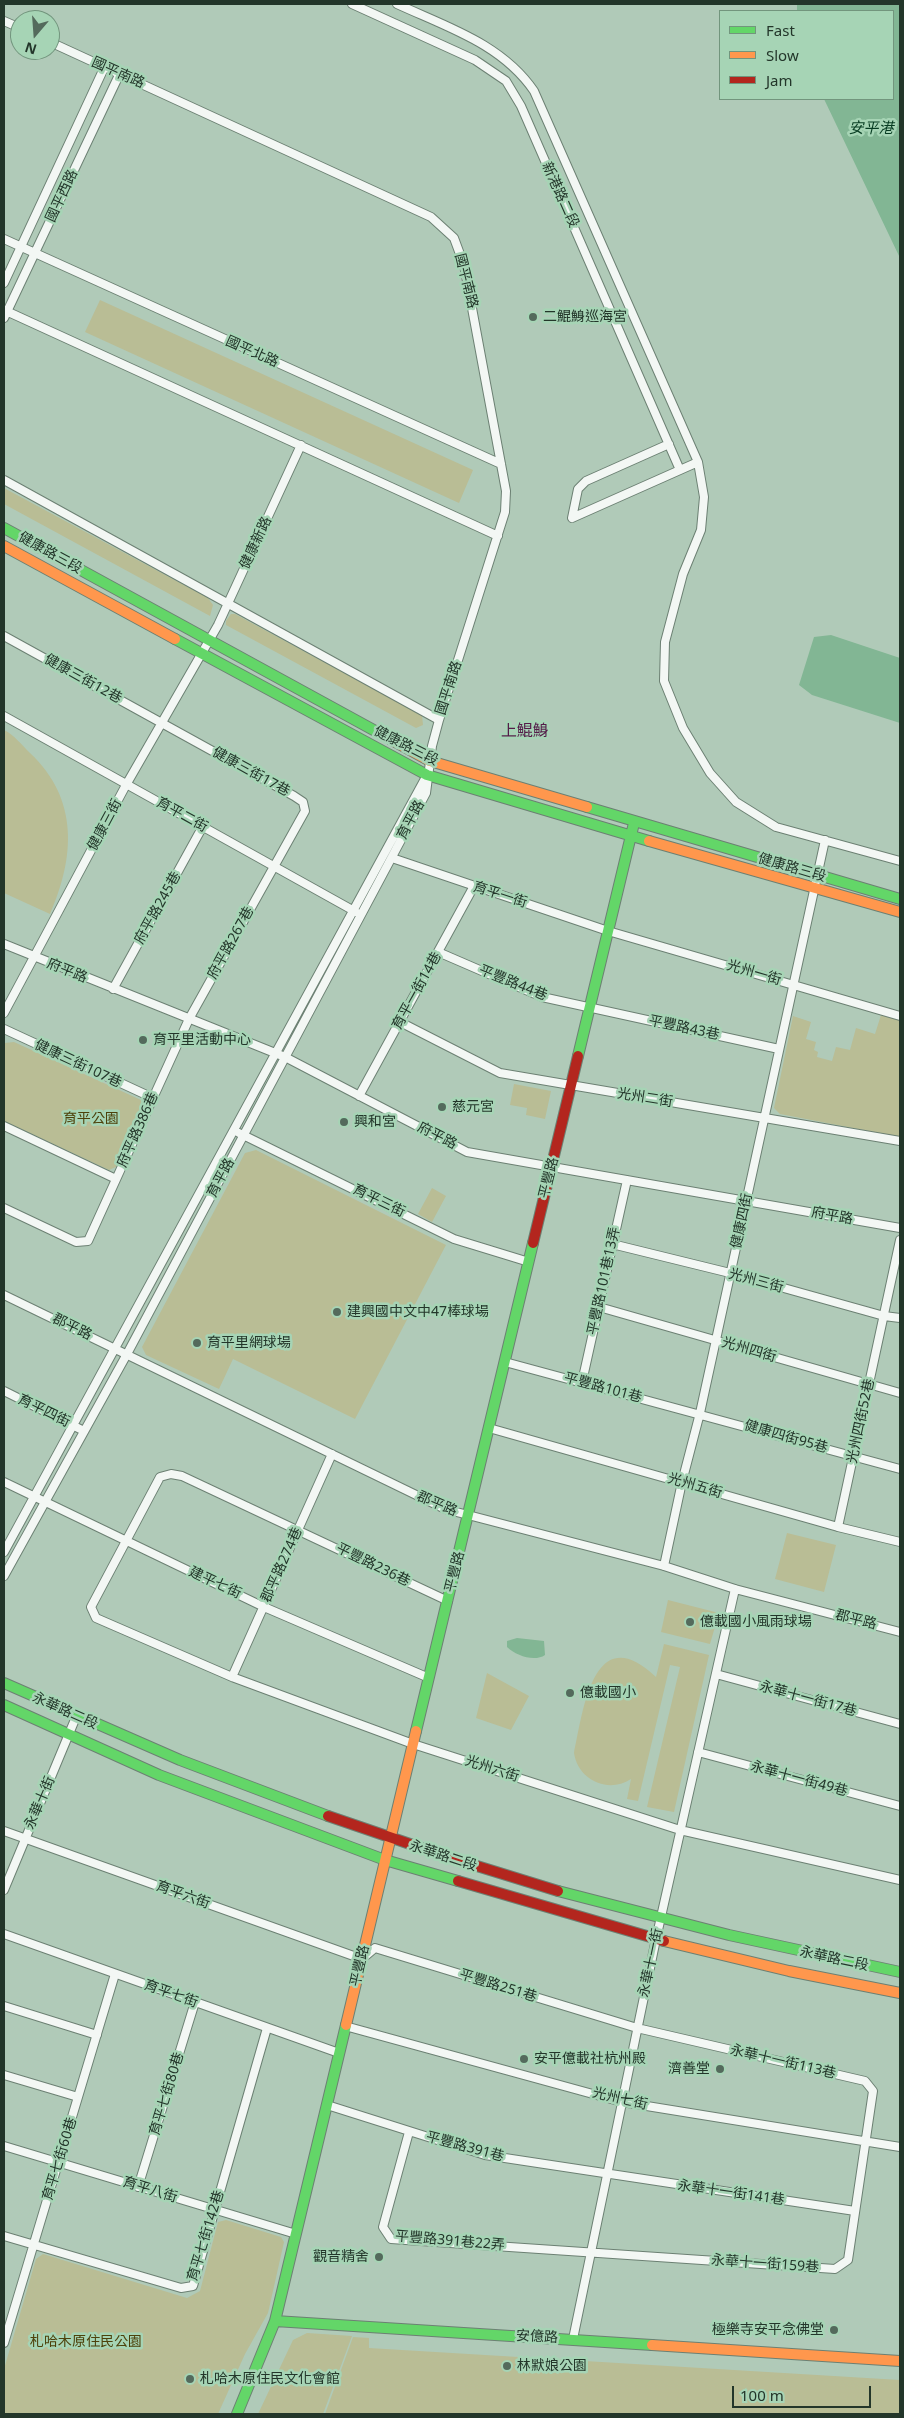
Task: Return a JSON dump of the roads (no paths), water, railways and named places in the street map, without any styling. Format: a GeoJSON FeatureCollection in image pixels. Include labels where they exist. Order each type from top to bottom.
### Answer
{"type":"FeatureCollection","features":[{"type":"Feature","properties":{"kind":"street","name":"新港路二段"},"geometry":{"type":"LineString","coordinates":[[352,4],[475,60],[506,81],[522,106],[680,470]]}},
{"type":"Feature","properties":{"kind":"street","name":"新港路二段"},"geometry":{"type":"LineString","coordinates":[[397,4],[484,43],[522,74],[534,91],[698,462],[704,497],[701,530],[683,574],[665,642],[664,681],[683,728],[710,774],[736,802],[776,826],[900,860]]}},
{"type":"Feature","properties":{"kind":"street","name":"國平南路"},"geometry":{"type":"LineString","coordinates":[[60,46],[431,217],[454,238],[464,264],[506,491],[505,512],[439,720],[430,761]]}},
{"type":"Feature","properties":{"kind":"street","name":"國平西路"},"geometry":{"type":"LineString","coordinates":[[4,283],[105,66]]}},
{"type":"Feature","properties":{"kind":"street","name":"國平西路"},"geometry":{"type":"LineString","coordinates":[[5,313],[35,254],[120,73]]}},
{"type":"Feature","properties":{"kind":"street","name":"國平北路"},"geometry":{"type":"LineString","coordinates":[[4,239],[501,464]]}},
{"type":"Feature","properties":{"kind":"street"},"geometry":{"type":"LineString","coordinates":[[5,313],[301,444],[498,536]]}},
{"type":"Feature","properties":{"kind":"street","name":"健康新路"},"geometry":{"type":"LineString","coordinates":[[209,640],[228,604],[301,444]]}},
{"type":"Feature","properties":{"kind":"street"},"geometry":{"type":"LineString","coordinates":[[668,444],[586,481],[578,489],[572,518],[698,462]]}},
{"type":"Feature","properties":{"kind":"street"},"geometry":{"type":"LineString","coordinates":[[4,480],[439,720]]}},
{"type":"Feature","properties":{"kind":"street","name":"健康路三段"},"geometry":{"type":"LineString","coordinates":[[4,528],[430,761],[634,823],[900,899]]}},
{"type":"Feature","properties":{"kind":"street","name":"健康路三段"},"geometry":{"type":"LineString","coordinates":[[4,546],[427,776],[900,912]]}},
{"type":"Feature","properties":{"kind":"street","name":"健康三街12巷"},"geometry":{"type":"LineString","coordinates":[[4,636],[162,723]]}},
{"type":"Feature","properties":{"kind":"street","name":"健康三街"},"geometry":{"type":"LineString","coordinates":[[4,1013],[126,784],[209,640]]}},
{"type":"Feature","properties":{"kind":"street","name":"育平二街"},"geometry":{"type":"LineString","coordinates":[[4,716],[361,915]]}},
{"type":"Feature","properties":{"kind":"street","name":"健康三街17巷"},"geometry":{"type":"LineString","coordinates":[[162,723],[303,802],[305,811],[274,866]]}},
{"type":"Feature","properties":{"kind":"street","name":"育平路"},"geometry":{"type":"LineString","coordinates":[[4,1574],[127,1354],[392,858],[426,793],[430,761]]}},
{"type":"Feature","properties":{"kind":"street","name":"育平路"},"geometry":{"type":"LineString","coordinates":[[4,1552],[274,1053],[427,776]]}},
{"type":"Feature","properties":{"kind":"street","name":"平豐路"},"geometry":{"type":"LineString","coordinates":[[275,2321],[634,823]]}},
{"type":"Feature","properties":{"kind":"street","name":"府平路245巷"},"geometry":{"type":"LineString","coordinates":[[113,989],[203,826]]}},
{"type":"Feature","properties":{"kind":"street","name":"健康四街"},"geometry":{"type":"LineString","coordinates":[[664,1566],[682,1482],[700,1413],[825,840]]}},
{"type":"Feature","properties":{"kind":"street","name":"育平一街"},"geometry":{"type":"LineString","coordinates":[[392,858],[608,931]]}},
{"type":"Feature","properties":{"kind":"street","name":"府平路267巷"},"geometry":{"type":"LineString","coordinates":[[189,1019],[274,866]]}},
{"type":"Feature","properties":{"kind":"street","name":"育平一街14巷"},"geometry":{"type":"LineString","coordinates":[[359,1096],[474,886]]}},
{"type":"Feature","properties":{"kind":"street","name":"光州一街"},"geometry":{"type":"LineString","coordinates":[[608,931],[900,1016]]}},
{"type":"Feature","properties":{"kind":"street","name":"府平路"},"geometry":{"type":"LineString","coordinates":[[4,944],[285,1057],[467,1152],[900,1228]]}},
{"type":"Feature","properties":{"kind":"street","name":"平豐路44巷"},"geometry":{"type":"LineString","coordinates":[[438,952],[542,997],[590,1008]]}},
{"type":"Feature","properties":{"kind":"street","name":"平豐路43巷"},"geometry":{"type":"LineString","coordinates":[[590,1008],[779,1049]]}},
{"type":"Feature","properties":{"kind":"street","name":"府平路386巷"},"geometry":{"type":"LineString","coordinates":[[4,1208],[76,1242],[88,1240],[189,1019]]}},
{"type":"Feature","properties":{"kind":"street","name":"光州二街"},"geometry":{"type":"LineString","coordinates":[[400,1022],[500,1073],[900,1141]]}},
{"type":"Feature","properties":{"kind":"street","name":"健康三街107巷"},"geometry":{"type":"LineString","coordinates":[[4,1029],[153,1098]]}},
{"type":"Feature","properties":{"kind":"street"},"geometry":{"type":"LineString","coordinates":[[4,1126],[116,1179]]}},
{"type":"Feature","properties":{"kind":"street","name":"育平三街"},"geometry":{"type":"LineString","coordinates":[[233,1130],[454,1238],[529,1262]]}},
{"type":"Feature","properties":{"kind":"street","name":"平豐路101巷13弄"},"geometry":{"type":"LineString","coordinates":[[582,1382],[626,1180]]}},
{"type":"Feature","properties":{"kind":"street","name":"光州四街52巷"},"geometry":{"type":"LineString","coordinates":[[838,1527],[900,1240]]}},
{"type":"Feature","properties":{"kind":"street","name":"光州三街"},"geometry":{"type":"LineString","coordinates":[[612,1244],[884,1316],[900,1318]]}},
{"type":"Feature","properties":{"kind":"street","name":"郡平路"},"geometry":{"type":"LineString","coordinates":[[4,1294],[445,1510],[664,1566],[735,1589],[900,1632]]}},
{"type":"Feature","properties":{"kind":"street","name":"光州四街"},"geometry":{"type":"LineString","coordinates":[[598,1306],[900,1393]]}},
{"type":"Feature","properties":{"kind":"street","name":"平豐路101巷"},"geometry":{"type":"LineString","coordinates":[[505,1362],[700,1413]]}},
{"type":"Feature","properties":{"kind":"street","name":"育平四街"},"geometry":{"type":"LineString","coordinates":[[4,1391],[84,1431]]}},
{"type":"Feature","properties":{"kind":"street","name":"健康四街95巷"},"geometry":{"type":"LineString","coordinates":[[700,1413],[900,1469]]}},
{"type":"Feature","properties":{"kind":"street","name":"光州五街"},"geometry":{"type":"LineString","coordinates":[[490,1428],[838,1527],[900,1542]]}},
{"type":"Feature","properties":{"kind":"street","name":"郡平路274巷"},"geometry":{"type":"LineString","coordinates":[[232,1677],[332,1454]]}},
{"type":"Feature","properties":{"kind":"street","name":"平豐路236巷"},"geometry":{"type":"LineString","coordinates":[[96,1618],[91,1607],[160,1477],[171,1474],[182,1476],[298,1529],[448,1601]]}},
{"type":"Feature","properties":{"kind":"street","name":"建平七街"},"geometry":{"type":"LineString","coordinates":[[4,1482],[264,1607],[429,1678]]}},
{"type":"Feature","properties":{"kind":"street","name":"永華十一街"},"geometry":{"type":"LineString","coordinates":[[573,2339],[656,1939],[735,1589]]}},
{"type":"Feature","properties":{"kind":"street","name":"光州六街"},"geometry":{"type":"LineString","coordinates":[[96,1618],[232,1677],[413,1744],[680,1830],[900,1880]]}},
{"type":"Feature","properties":{"kind":"street","name":"永華十一街17巷"},"geometry":{"type":"LineString","coordinates":[[716,1674],[900,1724]]}},
{"type":"Feature","properties":{"kind":"street","name":"永華路二段"},"geometry":{"type":"LineString","coordinates":[[4,1683],[76,1717],[237,1783],[390,1839],[530,1883],[661,1920],[837,1960],[900,1972]]}},
{"type":"Feature","properties":{"kind":"street","name":"永華路二段"},"geometry":{"type":"LineString","coordinates":[[4,1705],[159,1775],[385,1860],[656,1939],[789,1971],[900,1993]]}},
{"type":"Feature","properties":{"kind":"street","name":"永華十街"},"geometry":{"type":"LineString","coordinates":[[4,1890],[76,1717]]}},
{"type":"Feature","properties":{"kind":"street","name":"永華十一街49巷"},"geometry":{"type":"LineString","coordinates":[[698,1752],[900,1806]]}},
{"type":"Feature","properties":{"kind":"street","name":"育平六街"},"geometry":{"type":"LineString","coordinates":[[4,1831],[362,1959]]}},
{"type":"Feature","properties":{"kind":"street","name":"育平七街"},"geometry":{"type":"LineString","coordinates":[[4,1934],[339,2053]]}},
{"type":"Feature","properties":{"kind":"street","name":"平豐路251巷"},"geometry":{"type":"LineString","coordinates":[[362,1959],[375,1948],[637,2028]]}},
{"type":"Feature","properties":{"kind":"street","name":"育平七街60巷"},"geometry":{"type":"LineString","coordinates":[[4,2343],[5,2332],[34,2244],[115,1974]]}},
{"type":"Feature","properties":{"kind":"street","name":"育平七街80巷"},"geometry":{"type":"LineString","coordinates":[[138,2186],[195,2002]]}},
{"type":"Feature","properties":{"kind":"street"},"geometry":{"type":"LineString","coordinates":[[4,2006],[97,2035]]}},
{"type":"Feature","properties":{"kind":"street","name":"光州七街"},"geometry":{"type":"LineString","coordinates":[[345,2026],[622,2102],[900,2148]]}},
{"type":"Feature","properties":{"kind":"street","name":"育平七街142巷"},"geometry":{"type":"LineString","coordinates":[[34,2244],[181,2288],[193,2286],[267,2028]]}},
{"type":"Feature","properties":{"kind":"street","name":"永華十一街113巷"},"geometry":{"type":"LineString","coordinates":[[637,2028],[865,2080],[874,2091],[867,2143]]}},
{"type":"Feature","properties":{"kind":"street"},"geometry":{"type":"LineString","coordinates":[[4,2075],[78,2097]]}},
{"type":"Feature","properties":{"kind":"street","name":"平豐路391巷"},"geometry":{"type":"LineString","coordinates":[[326,2105],[485,2155],[607,2175]]}},
{"type":"Feature","properties":{"kind":"street","name":"平豐路391巷22弄"},"geometry":{"type":"LineString","coordinates":[[408,2132],[383,2227],[392,2239],[591,2252]]}},
{"type":"Feature","properties":{"kind":"street","name":"永華十一街159巷"},"geometry":{"type":"LineString","coordinates":[[591,2252],[835,2268],[848,2260],[867,2143]]}},
{"type":"Feature","properties":{"kind":"street","name":"育平八街"},"geometry":{"type":"LineString","coordinates":[[4,2146],[296,2234]]}},
{"type":"Feature","properties":{"kind":"street","name":"永華十一街141巷"},"geometry":{"type":"LineString","coordinates":[[607,2175],[856,2210]]}},
{"type":"Feature","properties":{"kind":"street"},"geometry":{"type":"LineString","coordinates":[[4,2236],[34,2244]]}},
{"type":"Feature","properties":{"kind":"street"},"geometry":{"type":"LineString","coordinates":[[237,2414],[275,2321]]}},
{"type":"Feature","properties":{"kind":"street","name":"安億路"},"geometry":{"type":"LineString","coordinates":[[275,2321],[900,2361]]}},
{"type":"Feature","properties":{"kind":"water","name":"安平港"},"geometry":{"type":"Polygon","coordinates":[[[797,4],[900,4],[900,258],[824,100],[894,100],[894,10],[797,10],[797,4]]]}},
{"type":"Feature","properties":{"kind":"water"},"geometry":{"type":"Polygon","coordinates":[[[831,635],[900,658],[900,723],[812,695],[799,685],[814,637],[831,635]]]}},
{"type":"Feature","properties":{"kind":"water"},"geometry":{"type":"Polygon","coordinates":[[[517,1638],[544,1641],[545,1655],[531,1658],[515,1653],[507,1647],[507,1641],[517,1638]]]}},
{"type":"Feature","properties":{"kind":"place","name":"二鯤鯓巡海宮"},"geometry":{"type":"Point","coordinates":[533,317]}},
{"type":"Feature","properties":{"kind":"place","name":"育平里活動中心"},"geometry":{"type":"Point","coordinates":[143,1040]}},
{"type":"Feature","properties":{"kind":"place","name":"慈元宮"},"geometry":{"type":"Point","coordinates":[442,1107]}},
{"type":"Feature","properties":{"kind":"place","name":"興和宮"},"geometry":{"type":"Point","coordinates":[344,1122]}},
{"type":"Feature","properties":{"kind":"place","name":"建興國中文中47棒球場"},"geometry":{"type":"Point","coordinates":[337,1312]}},
{"type":"Feature","properties":{"kind":"place","name":"育平里網球場"},"geometry":{"type":"Point","coordinates":[197,1343]}},
{"type":"Feature","properties":{"kind":"place","name":"億載國小風雨球場"},"geometry":{"type":"Point","coordinates":[690,1622]}},
{"type":"Feature","properties":{"kind":"place","name":"億載國小"},"geometry":{"type":"Point","coordinates":[570,1693]}},
{"type":"Feature","properties":{"kind":"place","name":"安平億載社杭州殿"},"geometry":{"type":"Point","coordinates":[524,2059]}},
{"type":"Feature","properties":{"kind":"place","name":"濟善堂"},"geometry":{"type":"Point","coordinates":[720,2069]}},
{"type":"Feature","properties":{"kind":"place","name":"觀音精舍"},"geometry":{"type":"Point","coordinates":[379,2257]}},
{"type":"Feature","properties":{"kind":"place","name":"極樂寺安平念佛堂"},"geometry":{"type":"Point","coordinates":[834,2330]}},
{"type":"Feature","properties":{"kind":"place","name":"林默娘公園"},"geometry":{"type":"Point","coordinates":[507,2366]}},
{"type":"Feature","properties":{"kind":"place","name":"札哈木原住民文化會館"},"geometry":{"type":"Point","coordinates":[190,2379]}},
{"type":"Feature","properties":{"kind":"district","name":"上鯤鯓"},"geometry":{"type":"Point","coordinates":[525,731]}},
{"type":"Feature","properties":{"kind":"park label","name":"育平公園"},"geometry":{"type":"Point","coordinates":[91,1119]}},
{"type":"Feature","properties":{"kind":"park label","name":"札哈木原住民公園"},"geometry":{"type":"Point","coordinates":[86,2342]}}]}
